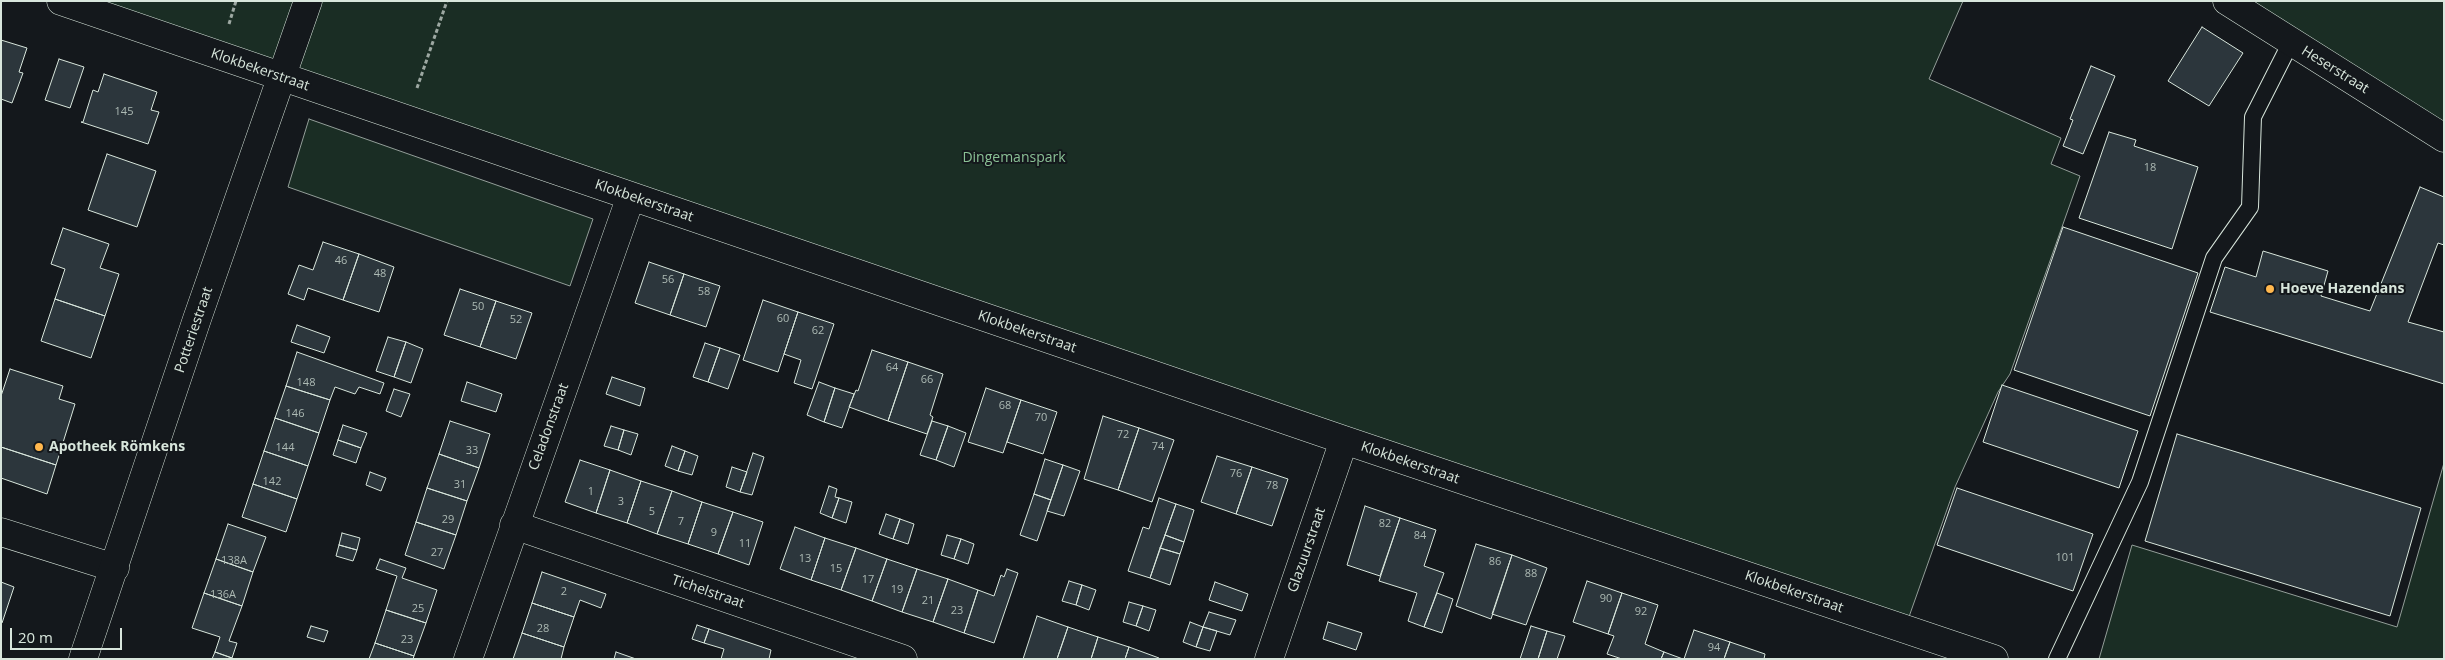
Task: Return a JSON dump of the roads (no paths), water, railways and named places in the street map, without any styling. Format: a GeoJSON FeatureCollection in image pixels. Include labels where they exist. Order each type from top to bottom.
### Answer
{"type":"FeatureCollection","features":[{"type":"Feature","properties":{"kind":"street","name":"Klokbekerstraat"},"geometry":{"type":"LineString","coordinates":[[61,1],[1344,440],[1994,659]]}},
{"type":"Feature","properties":{"kind":"street","name":"Potteriestraat"},"geometry":{"type":"LineString","coordinates":[[83,659],[197,319],[283,78],[308,1]]}},
{"type":"Feature","properties":{"kind":"street","name":"Heserstraat"},"geometry":{"type":"LineString","coordinates":[[2227,1],[2444,138]]}},
{"type":"Feature","properties":{"kind":"street","name":"Celadonstraat"},"geometry":{"type":"LineString","coordinates":[[468,659],[631,196]]}},
{"type":"Feature","properties":{"kind":"street","name":"Glazuurstraat"},"geometry":{"type":"LineString","coordinates":[[1269,659],[1344,440]]}},
{"type":"Feature","properties":{"kind":"street","name":"Tichelstraat"},"geometry":{"type":"LineString","coordinates":[[514,525],[868,653],[902,659]]}},
{"type":"Feature","properties":{"kind":"street"},"geometry":{"type":"LineString","coordinates":[[1,532],[115,568]]}},
{"type":"Feature","properties":{"kind":"lane"},"geometry":{"type":"LineString","coordinates":[[2056,659],[2140,482],[2214,258],[2250,207],[2253,116],[2291,42]]}},
{"type":"Feature","properties":{"kind":"place","name":"Hoeve Hazendans"},"geometry":{"type":"Point","coordinates":[2270,289]}},
{"type":"Feature","properties":{"kind":"place","name":"Apotheek Römkens"},"geometry":{"type":"Point","coordinates":[39,447]}},
{"type":"Feature","properties":{"kind":"park label","name":"Dingemanspark"},"geometry":{"type":"Point","coordinates":[1014,158]}}]}
